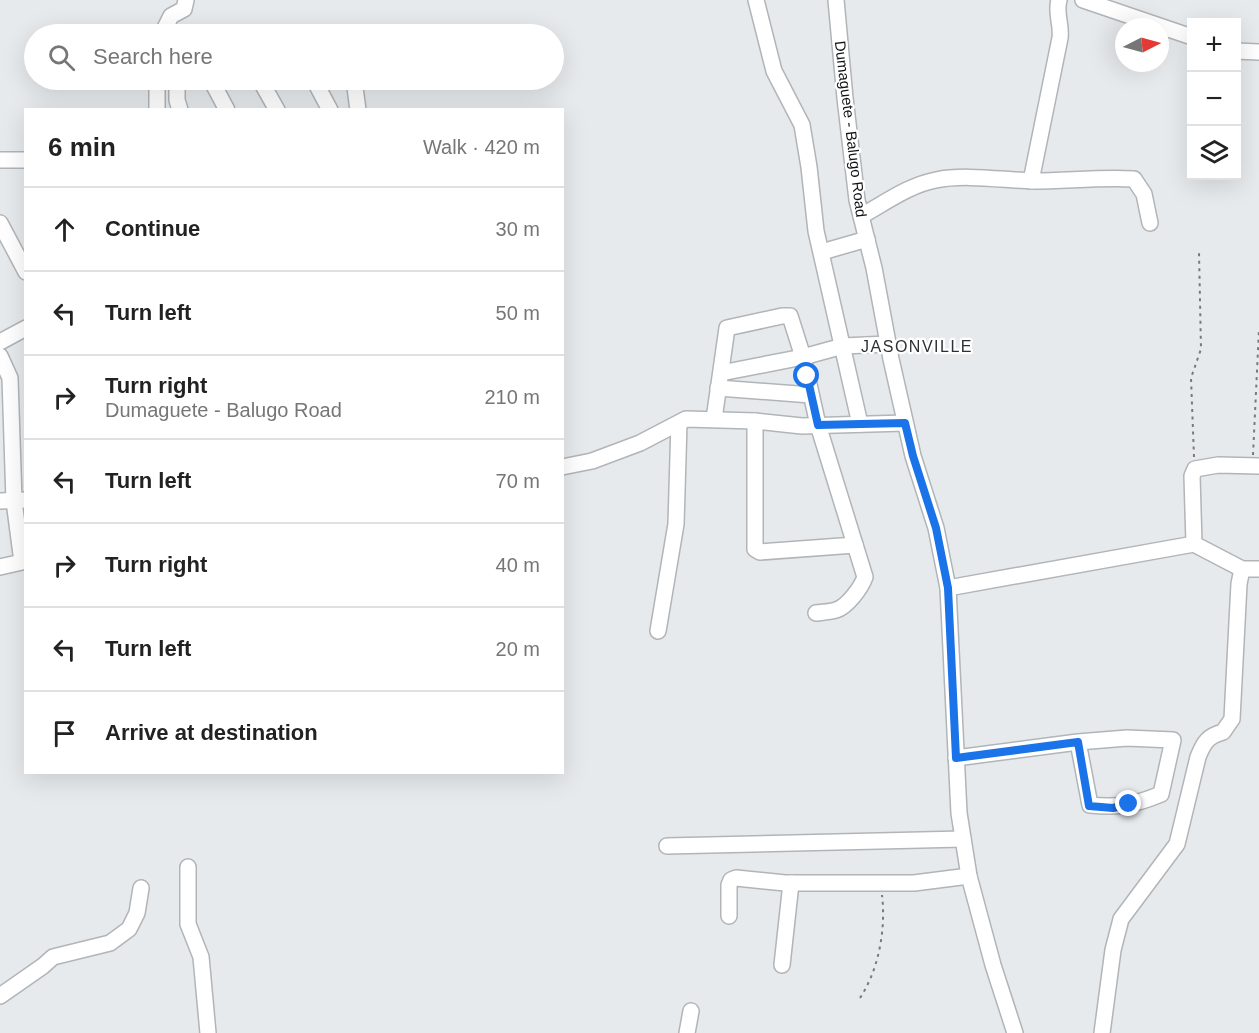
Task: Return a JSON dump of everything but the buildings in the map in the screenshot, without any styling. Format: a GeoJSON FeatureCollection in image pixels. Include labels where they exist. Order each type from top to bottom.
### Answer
{"type":"FeatureCollection","features":[{"type":"Feature","properties":{"kind":"street"},"geometry":{"type":"LineString","coordinates":[[167,24],[171,16],[184,9],[186,0]]}},
{"type":"Feature","properties":{"kind":"street"},"geometry":{"type":"LineString","coordinates":[[756,0],[774,71],[802,125],[816,231],[860,424]]}},
{"type":"Feature","properties":{"kind":"street","name":"Dumaguete - Balugo Road"},"geometry":{"type":"LineString","coordinates":[[836,0],[851,157],[861,216],[905,423],[936,528],[948,588],[959,813],[969,876],[993,965],[1015,1033]]}},
{"type":"Feature","properties":{"kind":"street"},"geometry":{"type":"LineString","coordinates":[[1030,181],[1062,31],[1057,9],[1059,0]]}},
{"type":"Feature","properties":{"kind":"street"},"geometry":{"type":"LineString","coordinates":[[1083,0],[1187,36]]}},
{"type":"Feature","properties":{"kind":"street"},"geometry":{"type":"LineString","coordinates":[[1241,51],[1259,52]]}},
{"type":"Feature","properties":{"kind":"street"},"geometry":{"type":"LineString","coordinates":[[157,90],[157,108]]}},
{"type":"Feature","properties":{"kind":"street"},"geometry":{"type":"LineString","coordinates":[[177,90],[179,108]]}},
{"type":"Feature","properties":{"kind":"street"},"geometry":{"type":"LineString","coordinates":[[216,90],[226,108]]}},
{"type":"Feature","properties":{"kind":"street"},"geometry":{"type":"LineString","coordinates":[[266,90],[276,108]]}},
{"type":"Feature","properties":{"kind":"street"},"geometry":{"type":"LineString","coordinates":[[319,90],[329,108]]}},
{"type":"Feature","properties":{"kind":"street"},"geometry":{"type":"LineString","coordinates":[[355,90],[358,108]]}},
{"type":"Feature","properties":{"kind":"street"},"geometry":{"type":"LineString","coordinates":[[0,160],[24,160]]}},
{"type":"Feature","properties":{"kind":"street"},"geometry":{"type":"LineString","coordinates":[[861,216],[914,187],[937,180],[975,178],[1069,181],[1111,178],[1134,179],[1143,194],[1150,223]]}},
{"type":"Feature","properties":{"kind":"street"},"geometry":{"type":"LineString","coordinates":[[0,223],[24,268]]}},
{"type":"Feature","properties":{"kind":"street"},"geometry":{"type":"LineString","coordinates":[[822,252],[867,239]]}},
{"type":"Feature","properties":{"kind":"street"},"geometry":{"type":"LineString","coordinates":[[714,419],[727,328],[790,316],[803,357],[818,425],[865,577],[844,606],[837,610],[816,613]]}},
{"type":"Feature","properties":{"kind":"street"},"geometry":{"type":"LineString","coordinates":[[0,342],[24,329]]}},
{"type":"Feature","properties":{"kind":"street"},"geometry":{"type":"LineString","coordinates":[[719,380],[843,346],[888,344]]}},
{"type":"Feature","properties":{"kind":"street"},"geometry":{"type":"LineString","coordinates":[[0,356],[10,378],[13,501],[22,562],[0,567]]}},
{"type":"Feature","properties":{"kind":"street"},"geometry":{"type":"LineString","coordinates":[[719,380],[811,395]]}},
{"type":"Feature","properties":{"kind":"street"},"geometry":{"type":"LineString","coordinates":[[564,467],[592,460],[640,443],[686,419],[754,421],[802,426],[905,423]]}},
{"type":"Feature","properties":{"kind":"street"},"geometry":{"type":"LineString","coordinates":[[754,421],[755,549],[760,552],[855,545]]}},
{"type":"Feature","properties":{"kind":"street"},"geometry":{"type":"LineString","coordinates":[[658,631],[676,524],[679,423]]}},
{"type":"Feature","properties":{"kind":"street"},"geometry":{"type":"LineString","coordinates":[[1194,543],[1192,476],[1195,469],[1218,465],[1256,466]]}},
{"type":"Feature","properties":{"kind":"street"},"geometry":{"type":"LineString","coordinates":[[948,588],[1194,543],[1242,569],[1259,569]]}},
{"type":"Feature","properties":{"kind":"street"},"geometry":{"type":"LineString","coordinates":[[1102,1033],[1113,950],[1121,919],[1177,844],[1203,744],[1210,736],[1223,732],[1232,718],[1239,584],[1242,569]]}},
{"type":"Feature","properties":{"kind":"street"},"geometry":{"type":"LineString","coordinates":[[956,758],[1078,742],[1127,738],[1173,740],[1161,794],[1145,801],[1113,808],[1089,806],[1078,742]]}},
{"type":"Feature","properties":{"kind":"street"},"geometry":{"type":"LineString","coordinates":[[667,846],[963,839]]}},
{"type":"Feature","properties":{"kind":"street"},"geometry":{"type":"LineString","coordinates":[[188,867],[188,924],[201,957],[208,1033]]}},
{"type":"Feature","properties":{"kind":"street"},"geometry":{"type":"LineString","coordinates":[[729,916],[731,880],[736,878],[791,883],[914,883],[969,876]]}},
{"type":"Feature","properties":{"kind":"street"},"geometry":{"type":"LineString","coordinates":[[782,965],[791,883]]}},
{"type":"Feature","properties":{"kind":"street"},"geometry":{"type":"LineString","coordinates":[[0,996],[53,957],[110,943],[129,929],[137,913],[141,888]]}},
{"type":"Feature","properties":{"kind":"street"},"geometry":{"type":"LineString","coordinates":[[687,1033],[690,1011]]}},
{"type":"Feature","properties":{"kind":"path"},"geometry":{"type":"LineString","coordinates":[[1195,469],[1191,378],[1201,349],[1199,252]]}},
{"type":"Feature","properties":{"kind":"path"},"geometry":{"type":"LineString","coordinates":[[1256,466],[1259,328]]}},
{"type":"Feature","properties":{"kind":"path"},"geometry":{"type":"LineString","coordinates":[[860,998],[874,970],[880,943],[883,902],[881,883]]}},
{"type":"Feature","properties":{"kind":"district","name":"JASONVILLE"},"geometry":{"type":"Point","coordinates":[917,346]}},
{"type":"Feature","properties":{"kind":"route"},"geometry":{"type":"LineString","coordinates":[[807,376],[818,425],[905,423],[936,528],[948,588],[956,758],[1078,742],[1089,806],[1113,808],[1129,804]]}}]}
